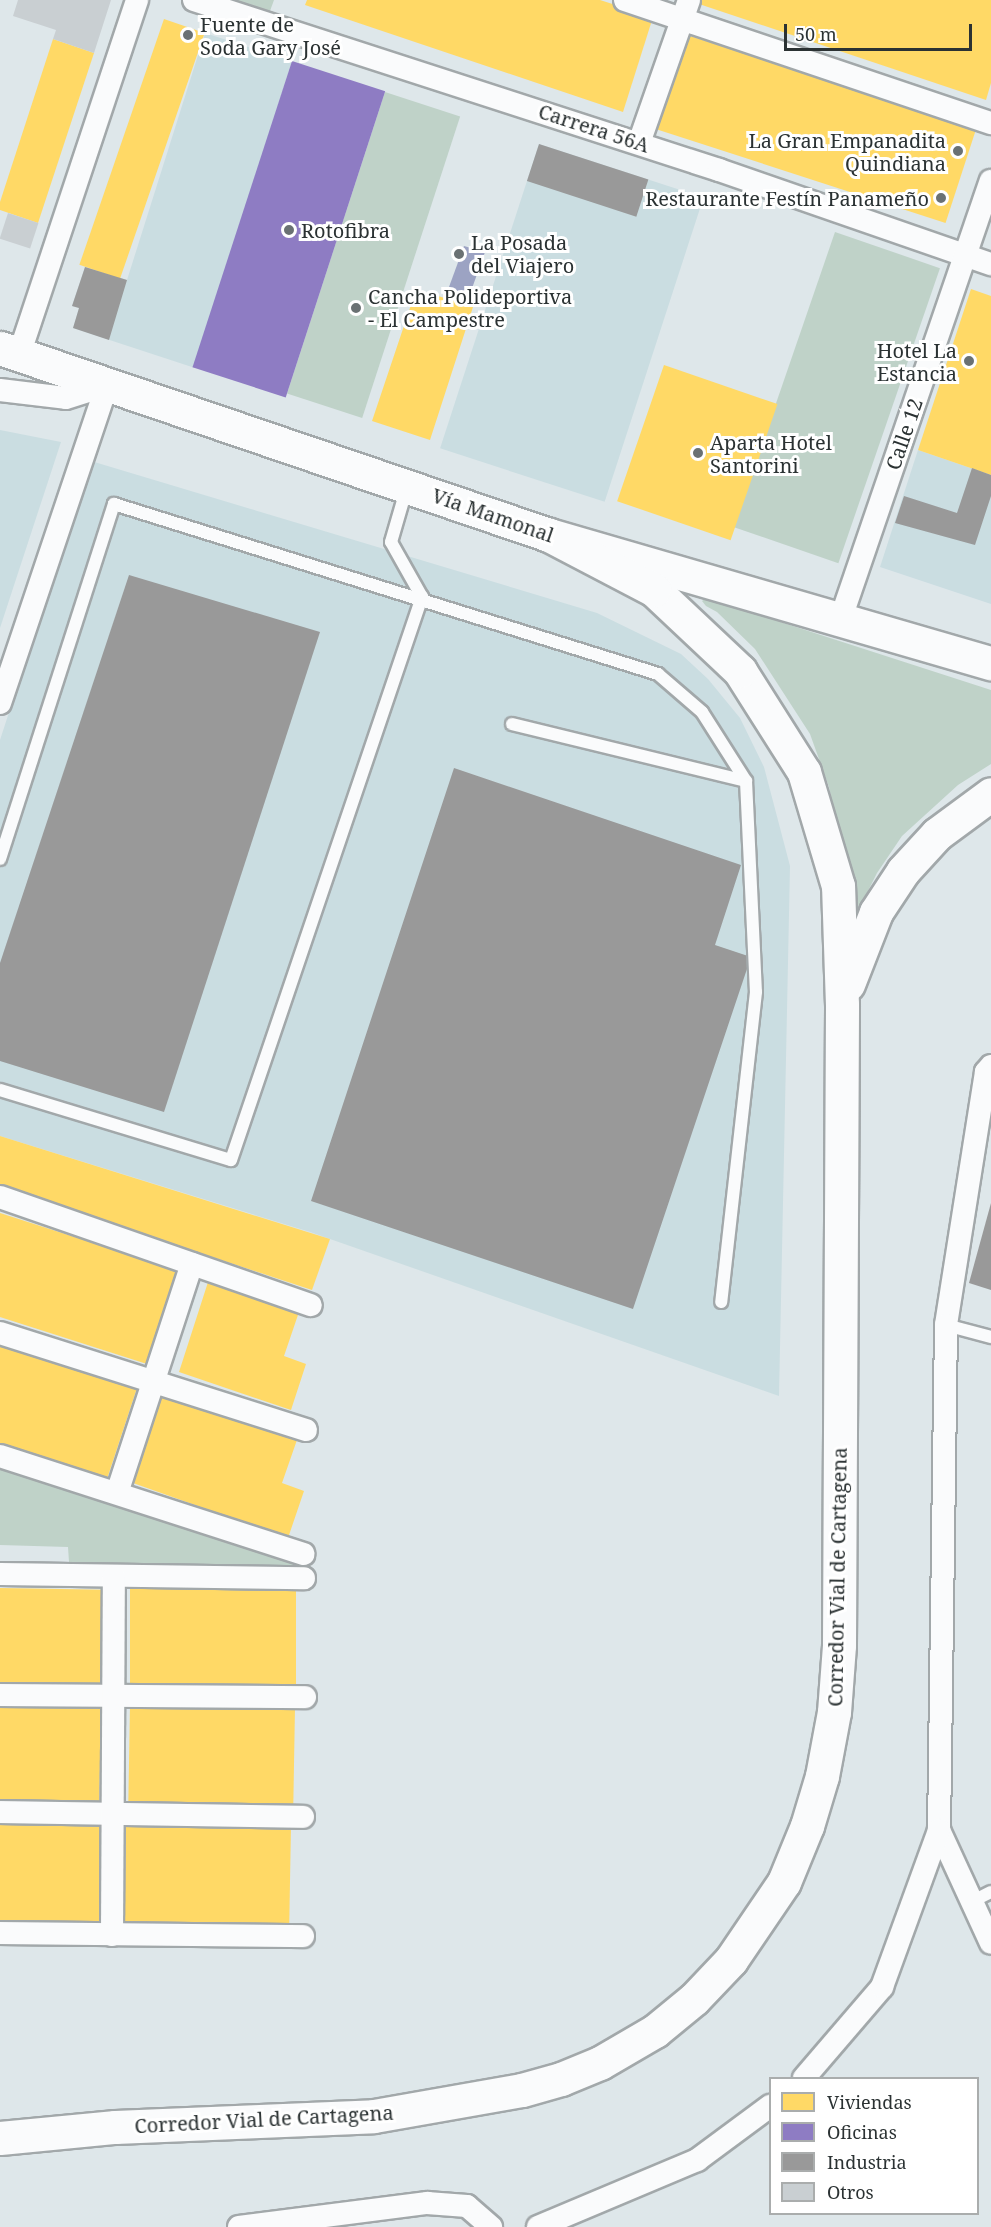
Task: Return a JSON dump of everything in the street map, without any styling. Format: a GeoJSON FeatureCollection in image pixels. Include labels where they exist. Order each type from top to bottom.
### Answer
{"type":"FeatureCollection","features":[{"type":"Feature","properties":{"kind":"main road","name":"Vía Mamonal"},"geometry":{"type":"LineString","coordinates":[[10,352],[549,535],[991,663]]}},
{"type":"Feature","properties":{"kind":"main road","name":"Corredor Vial de Cartagena"},"geometry":{"type":"LineString","coordinates":[[0,2138],[115,2127],[374,2116],[522,2090],[600,2063],[655,2031],[694,1999],[731,1960],[784,1882],[807,1826],[822,1776],[834,1712],[839,1633],[842,1005],[838,886],[804,772],[741,671],[654,590],[549,535]]}},
{"type":"Feature","properties":{"kind":"main road","name":"Corredor Vial de Cartagena"},"geometry":{"type":"LineString","coordinates":[[842,1005],[859,948],[876,912],[903,871],[937,834],[991,794]]}},
{"type":"Feature","properties":{"kind":"street"},"geometry":{"type":"LineString","coordinates":[[10,352],[137,0]]}},
{"type":"Feature","properties":{"kind":"street","name":"Carrera 56A"},"geometry":{"type":"LineString","coordinates":[[194,0],[639,143],[991,264]]}},
{"type":"Feature","properties":{"kind":"street"},"geometry":{"type":"LineString","coordinates":[[625,0],[685,9],[991,123]]}},
{"type":"Feature","properties":{"kind":"street"},"geometry":{"type":"LineString","coordinates":[[639,143],[685,9]]}},
{"type":"Feature","properties":{"kind":"street","name":"Calle 12"},"geometry":{"type":"LineString","coordinates":[[841,618],[991,181]]}},
{"type":"Feature","properties":{"kind":"street"},"geometry":{"type":"LineString","coordinates":[[0,390],[66,398],[107,385]]}},
{"type":"Feature","properties":{"kind":"street"},"geometry":{"type":"LineString","coordinates":[[0,703],[107,385]]}},
{"type":"Feature","properties":{"kind":"street"},"geometry":{"type":"LineString","coordinates":[[806,2077],[882,1986],[939,1830],[946,1325],[986,1072],[991,1066]]}},
{"type":"Feature","properties":{"kind":"street"},"geometry":{"type":"LineString","coordinates":[[0,1197],[311,1305]]}},
{"type":"Feature","properties":{"kind":"street"},"geometry":{"type":"LineString","coordinates":[[117,1493],[192,1264]]}},
{"type":"Feature","properties":{"kind":"street"},"geometry":{"type":"LineString","coordinates":[[0,1333],[154,1379],[306,1430]]}},
{"type":"Feature","properties":{"kind":"street"},"geometry":{"type":"LineString","coordinates":[[0,1456],[304,1554]]}},
{"type":"Feature","properties":{"kind":"street"},"geometry":{"type":"LineString","coordinates":[[0,1574],[304,1578]]}},
{"type":"Feature","properties":{"kind":"street"},"geometry":{"type":"LineString","coordinates":[[112,1935],[114,1577]]}},
{"type":"Feature","properties":{"kind":"street"},"geometry":{"type":"LineString","coordinates":[[0,1695],[305,1697]]}},
{"type":"Feature","properties":{"kind":"street"},"geometry":{"type":"LineString","coordinates":[[0,1812],[303,1817]]}},
{"type":"Feature","properties":{"kind":"street"},"geometry":{"type":"LineString","coordinates":[[939,1830],[991,1943]]}},
{"type":"Feature","properties":{"kind":"street"},"geometry":{"type":"LineString","coordinates":[[0,1933],[303,1936]]}},
{"type":"Feature","properties":{"kind":"street"},"geometry":{"type":"LineString","coordinates":[[538,2227],[698,2160],[769,2107]]}},
{"type":"Feature","properties":{"kind":"street"},"geometry":{"type":"LineString","coordinates":[[239,2227],[427,2203],[467,2206],[491,2227]]}},
{"type":"Feature","properties":{"kind":"lane"},"geometry":{"type":"LineString","coordinates":[[0,1090],[231,1160],[422,597],[391,542],[407,486]]}},
{"type":"Feature","properties":{"kind":"lane"},"geometry":{"type":"LineString","coordinates":[[0,859],[114,504],[422,597],[657,674],[702,712],[746,781],[756,992],[721,1302]]}},
{"type":"Feature","properties":{"kind":"lane"},"geometry":{"type":"LineString","coordinates":[[512,724],[746,781]]}},
{"type":"Feature","properties":{"kind":"lane"},"geometry":{"type":"LineString","coordinates":[[946,1325],[991,1337]]}},
{"type":"Feature","properties":{"kind":"lane"},"geometry":{"type":"LineString","coordinates":[[971,1902],[991,1892]]}},
{"type":"Feature","properties":{"kind":"shaded area"},"geometry":{"type":"Polygon","coordinates":[[[205,33],[292,61],[195,368],[73,328],[79,308],[72,306],[85,267],[127,280],[205,33]]]}},
{"type":"Feature","properties":{"kind":"shaded area"},"geometry":{"type":"Polygon","coordinates":[[[539,144],[704,197],[605,502],[440,448],[539,144]]]}},
{"type":"Feature","properties":{"kind":"shaded area"},"geometry":{"type":"Polygon","coordinates":[[[0,430],[61,442],[0,628],[0,430]]]}},
{"type":"Feature","properties":{"kind":"shaded area"},"geometry":{"type":"Polygon","coordinates":[[[918,450],[991,475],[991,604],[880,567],[918,450]]]}},
{"type":"Feature","properties":{"kind":"shaded area"},"geometry":{"type":"Polygon","coordinates":[[[91,461],[597,613],[681,654],[708,679],[740,718],[764,767],[790,866],[779,1396],[310,1232],[0,1136],[0,740],[91,461]]]}},
{"type":"Feature","properties":{"kind":"green space"},"geometry":{"type":"Polygon","coordinates":[[[235,0],[274,0],[270,11],[235,0]]]}},
{"type":"Feature","properties":{"kind":"green space","name":"Cancha Polideportiva - El Campestre"},"geometry":{"type":"Polygon","coordinates":[[[385,92],[460,116],[362,418],[287,393],[385,92]]]}},
{"type":"Feature","properties":{"kind":"green space"},"geometry":{"type":"Polygon","coordinates":[[[835,232],[940,268],[838,563],[733,527],[835,232]]]}},
{"type":"Feature","properties":{"kind":"green space"},"geometry":{"type":"Polygon","coordinates":[[[706,598],[991,690],[991,764],[958,785],[902,836],[877,873],[855,917],[829,787],[810,734],[755,649],[717,612],[706,606],[702,601],[706,598]]]}},
{"type":"Feature","properties":{"kind":"green space"},"geometry":{"type":"Polygon","coordinates":[[[0,1469],[304,1561],[305,1572],[69,1562],[68,1547],[0,1545],[0,1469]]]}},
{"type":"Feature","properties":{"kind":"water"},"geometry":{"type":"Polygon","coordinates":[[[464,246],[485,252],[470,294],[457,296],[449,287],[464,246]]]}},
{"type":"Feature","properties":{"kind":"building: Viviendas"},"geometry":{"type":"Polygon","coordinates":[[[307,0],[600,0],[653,17],[623,112],[305,5],[307,0]]]}},
{"type":"Feature","properties":{"kind":"building: Viviendas"},"geometry":{"type":"Polygon","coordinates":[[[700,0],[991,0],[991,83],[986,100],[699,4],[700,0]]]}},
{"type":"Feature","properties":{"kind":"building: Viviendas"},"geometry":{"type":"Polygon","coordinates":[[[164,19],[205,33],[120,279],[79,265],[164,19]]]}},
{"type":"Feature","properties":{"kind":"building: Viviendas"},"geometry":{"type":"Polygon","coordinates":[[[687,35],[976,129],[946,223],[656,129],[687,35]]]}},
{"type":"Feature","properties":{"kind":"building: Viviendas"},"geometry":{"type":"Polygon","coordinates":[[[53,39],[94,53],[38,223],[0,210],[0,202],[53,39]]]}},
{"type":"Feature","properties":{"kind":"building: Viviendas"},"geometry":{"type":"Polygon","coordinates":[[[971,289],[991,296],[991,475],[918,450],[971,289]]]}},
{"type":"Feature","properties":{"kind":"building: Viviendas"},"geometry":{"type":"Polygon","coordinates":[[[435,295],[473,307],[430,440],[372,421],[413,299],[431,305],[435,295]]]}},
{"type":"Feature","properties":{"kind":"building: Viviendas","name":"Aparta Hotel Santorini"},"geometry":{"type":"Polygon","coordinates":[[[664,365],[777,404],[731,540],[617,501],[664,365]]]}},
{"type":"Feature","properties":{"kind":"building: Viviendas"},"geometry":{"type":"Polygon","coordinates":[[[0,1136],[330,1239],[312,1290],[0,1187],[0,1136]]]}},
{"type":"Feature","properties":{"kind":"building: Viviendas"},"geometry":{"type":"Polygon","coordinates":[[[0,1213],[177,1270],[147,1364],[0,1317],[0,1213]]]}},
{"type":"Feature","properties":{"kind":"building: Viviendas"},"geometry":{"type":"Polygon","coordinates":[[[209,1279],[300,1309],[284,1356],[306,1364],[291,1410],[179,1372],[209,1279]]]}},
{"type":"Feature","properties":{"kind":"building: Viviendas"},"geometry":{"type":"Polygon","coordinates":[[[0,1339],[138,1385],[107,1479],[0,1444],[0,1339]]]}},
{"type":"Feature","properties":{"kind":"building: Viviendas"},"geometry":{"type":"Polygon","coordinates":[[[164,1390],[298,1437],[282,1483],[304,1491],[288,1538],[133,1483],[164,1390]]]}},
{"type":"Feature","properties":{"kind":"building: Viviendas"},"geometry":{"type":"Polygon","coordinates":[[[130,1587],[296,1587],[296,1685],[130,1685],[130,1587]]]}},
{"type":"Feature","properties":{"kind":"building: Viviendas"},"geometry":{"type":"Polygon","coordinates":[[[0,1588],[105,1590],[103,1689],[0,1687],[0,1588]]]}},
{"type":"Feature","properties":{"kind":"building: Viviendas"},"geometry":{"type":"Polygon","coordinates":[[[0,1704],[101,1706],[99,1805],[0,1803],[0,1704]]]}},
{"type":"Feature","properties":{"kind":"building: Viviendas"},"geometry":{"type":"Polygon","coordinates":[[[130,1706],[295,1709],[293,1807],[128,1804],[130,1706]]]}},
{"type":"Feature","properties":{"kind":"building: Viviendas"},"geometry":{"type":"Polygon","coordinates":[[[0,1821],[102,1823],[100,1922],[0,1920],[0,1821]]]}},
{"type":"Feature","properties":{"kind":"building: Viviendas"},"geometry":{"type":"Polygon","coordinates":[[[126,1823],[291,1826],[289,1925],[124,1922],[126,1823]]]}},
{"type":"Feature","properties":{"kind":"building: Oficinas","name":"Rotofibra"},"geometry":{"type":"Polygon","coordinates":[[[292,61],[385,91],[286,398],[192,367],[292,61]]]}},
{"type":"Feature","properties":{"kind":"building: Industria"},"geometry":{"type":"Polygon","coordinates":[[[539,144],[648,180],[636,217],[527,181],[539,144]]]}},
{"type":"Feature","properties":{"kind":"building: Industria"},"geometry":{"type":"Polygon","coordinates":[[[85,267],[127,280],[109,340],[73,328],[79,308],[72,306],[85,267]]]}},
{"type":"Feature","properties":{"kind":"building: Industria"},"geometry":{"type":"Polygon","coordinates":[[[972,468],[991,475],[991,496],[975,545],[895,523],[904,496],[957,513],[972,468]]]}},
{"type":"Feature","properties":{"kind":"building: Industria"},"geometry":{"type":"Polygon","coordinates":[[[129,575],[320,632],[164,1112],[0,1061],[0,963],[129,575]]]}},
{"type":"Feature","properties":{"kind":"building: Industria"},"geometry":{"type":"Polygon","coordinates":[[[454,768],[741,865],[715,945],[751,957],[633,1309],[311,1201],[454,768]]]}},
{"type":"Feature","properties":{"kind":"building: Industria"},"geometry":{"type":"Polygon","coordinates":[[[991,1203],[991,1290],[969,1283],[991,1203]]]}},
{"type":"Feature","properties":{"kind":"building: Otros"},"geometry":{"type":"Polygon","coordinates":[[[18,0],[111,0],[94,53],[53,39],[56,30],[13,16],[18,0]]]}},
{"type":"Feature","properties":{"kind":"building: Otros"},"geometry":{"type":"Polygon","coordinates":[[[8,213],[38,223],[30,249],[0,239],[8,213]]]}},
{"type":"Feature","properties":{"kind":"place","name":"Fuente de Soda Gary José"},"geometry":{"type":"Point","coordinates":[188,35]}},
{"type":"Feature","properties":{"kind":"place","name":"La Gran Empanadita Quindiana"},"geometry":{"type":"Point","coordinates":[958,151]}},
{"type":"Feature","properties":{"kind":"place","name":"Restaurante Festín Panameño"},"geometry":{"type":"Point","coordinates":[941,198]}},
{"type":"Feature","properties":{"kind":"place","name":"Rotofibra"},"geometry":{"type":"Point","coordinates":[289,230]}},
{"type":"Feature","properties":{"kind":"place","name":"La Posada del Viajero"},"geometry":{"type":"Point","coordinates":[459,254]}},
{"type":"Feature","properties":{"kind":"place","name":"Cancha Polideportiva - El Campestre"},"geometry":{"type":"Point","coordinates":[356,308]}},
{"type":"Feature","properties":{"kind":"place","name":"Hotel La Estancia"},"geometry":{"type":"Point","coordinates":[969,361]}},
{"type":"Feature","properties":{"kind":"place","name":"Aparta Hotel Santorini"},"geometry":{"type":"Point","coordinates":[698,453]}}]}
